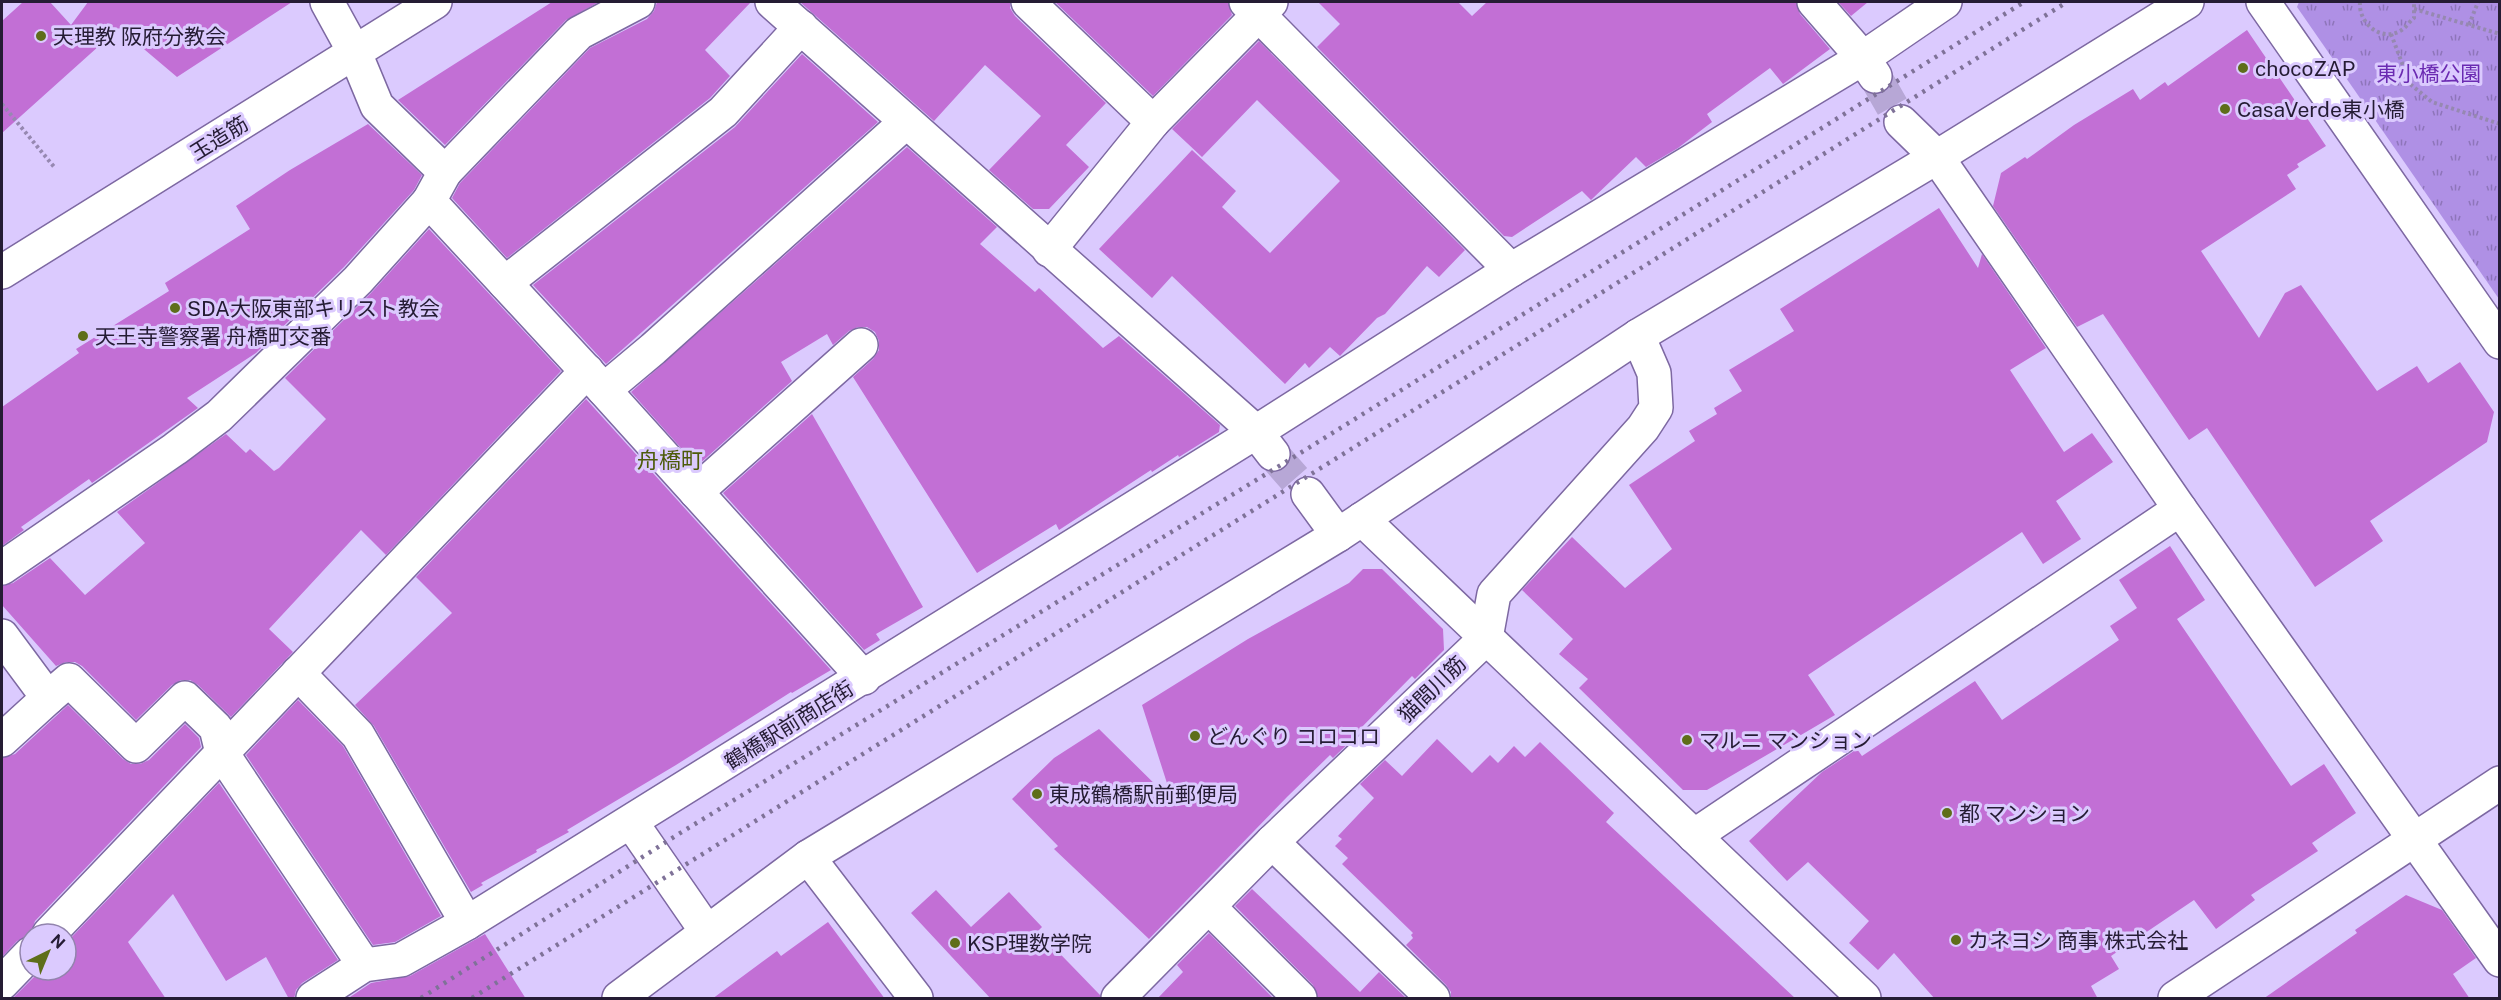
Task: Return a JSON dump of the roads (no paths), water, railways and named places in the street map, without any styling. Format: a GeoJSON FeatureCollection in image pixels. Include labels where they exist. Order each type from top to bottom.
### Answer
{"type":"FeatureCollection","features":[{"type":"Feature","properties":{"kind":"street"},"geometry":{"type":"LineString","coordinates":[[327,2],[355,53],[377,106],[445,172]]}},
{"type":"Feature","properties":{"kind":"street","name":"玉造筋"},"geometry":{"type":"LineString","coordinates":[[2,272],[435,2]]}},
{"type":"Feature","properties":{"kind":"street"},"geometry":{"type":"LineString","coordinates":[[2,568],[219,416],[357,280],[429,201],[445,172],[579,33],[638,2]]}},
{"type":"Feature","properties":{"kind":"street"},"geometry":{"type":"LineString","coordinates":[[772,2],[1264,443]]}},
{"type":"Feature","properties":{"kind":"street"},"geometry":{"type":"LineString","coordinates":[[1028,2],[1153,122]]}},
{"type":"Feature","properties":{"kind":"street"},"geometry":{"type":"LineString","coordinates":[[1814,2],[1869,68]]}},
{"type":"Feature","properties":{"kind":"street","name":"鶴橋駅前商店街"},"geometry":{"type":"LineString","coordinates":[[313,999],[364,965],[401,960],[467,923],[864,678],[1264,443],[1511,270],[1869,68],[1945,2]]}},
{"type":"Feature","properties":{"kind":"street"},"geometry":{"type":"LineString","coordinates":[[619,999],[808,857],[1350,527],[1638,336],[1937,157],[2187,2]]}},
{"type":"Feature","properties":{"kind":"street"},"geometry":{"type":"LineString","coordinates":[[2263,2],[2499,342]]}},
{"type":"Feature","properties":{"kind":"street"},"geometry":{"type":"LineString","coordinates":[[1049,250],[1153,122],[1259,6],[1511,270]]}},
{"type":"Feature","properties":{"kind":"street"},"geometry":{"type":"LineString","coordinates":[[505,283],[723,112],[801,27]]}},
{"type":"Feature","properties":{"kind":"street"},"geometry":{"type":"LineString","coordinates":[[60,922],[298,673],[595,380],[653,349],[906,122]]}},
{"type":"Feature","properties":{"kind":"street"},"geometry":{"type":"LineString","coordinates":[[1901,122],[1937,157],[2180,509],[2415,838],[2499,960]]}},
{"type":"Feature","properties":{"kind":"street"},"geometry":{"type":"LineString","coordinates":[[429,201],[595,380],[864,678]]}},
{"type":"Feature","properties":{"kind":"street"},"geometry":{"type":"LineString","coordinates":[[1486,638],[1494,594],[1643,428],[1656,408],[1654,372],[1638,336]]}},
{"type":"Feature","properties":{"kind":"street"},"geometry":{"type":"LineString","coordinates":[[696,492],[861,345]]}},
{"type":"Feature","properties":{"kind":"street"},"geometry":{"type":"LineString","coordinates":[[1308,494],[1486,638],[1864,999]]}},
{"type":"Feature","properties":{"kind":"street"},"geometry":{"type":"LineString","coordinates":[[1694,836],[2180,509]]}},
{"type":"Feature","properties":{"kind":"street"},"geometry":{"type":"LineString","coordinates":[[2,636],[48,698]]}},
{"type":"Feature","properties":{"kind":"street","name":"猫間川筋"},"geometry":{"type":"LineString","coordinates":[[1118,999],[1210,908],[1272,842],[1486,638]]}},
{"type":"Feature","properties":{"kind":"street"},"geometry":{"type":"LineString","coordinates":[[298,673],[358,735],[467,923]]}},
{"type":"Feature","properties":{"kind":"street"},"geometry":{"type":"LineString","coordinates":[[2,740],[69,680],[136,746],[185,698],[216,728],[222,753],[364,965]]}},
{"type":"Feature","properties":{"kind":"street"},"geometry":{"type":"LineString","coordinates":[[2175,999],[2499,783]]}},
{"type":"Feature","properties":{"kind":"street"},"geometry":{"type":"LineString","coordinates":[[632,822],[707,932]]}},
{"type":"Feature","properties":{"kind":"street"},"geometry":{"type":"LineString","coordinates":[[1272,842],[1433,999]]}},
{"type":"Feature","properties":{"kind":"street"},"geometry":{"type":"LineString","coordinates":[[808,857],[916,999]]}},
{"type":"Feature","properties":{"kind":"street"},"geometry":{"type":"LineString","coordinates":[[1210,908],[1300,999]]}},
{"type":"Feature","properties":{"kind":"street"},"geometry":{"type":"LineString","coordinates":[[2,983],[18,966]]}},
{"type":"Feature","properties":{"kind":"tunnel"},"geometry":{"type":"LineString","coordinates":[[1876,78],[1901,122]]}},
{"type":"Feature","properties":{"kind":"tunnel"},"geometry":{"type":"LineString","coordinates":[[1273,454],[1308,494]]}},
{"type":"Feature","properties":{"kind":"railway"},"geometry":{"type":"LineString","coordinates":[[421,998],[677,835],[1302,452],[2024,2]]}},
{"type":"Feature","properties":{"kind":"railway"},"geometry":{"type":"LineString","coordinates":[[472,998],[2067,2]]}},
{"type":"Feature","properties":{"kind":"place","name":"天理教 阪府分教会"},"geometry":{"type":"Point","coordinates":[41,36]}},
{"type":"Feature","properties":{"kind":"place","name":"chocoZAP"},"geometry":{"type":"Point","coordinates":[2243,68]}},
{"type":"Feature","properties":{"kind":"place","name":"CasaVerde東小橋"},"geometry":{"type":"Point","coordinates":[2225,109]}},
{"type":"Feature","properties":{"kind":"place","name":"SDA大阪東部キリスト教会"},"geometry":{"type":"Point","coordinates":[175,308]}},
{"type":"Feature","properties":{"kind":"place","name":"天王寺警察署 舟橋町交番"},"geometry":{"type":"Point","coordinates":[83,336]}},
{"type":"Feature","properties":{"kind":"place","name":"どんぐり コロコロ"},"geometry":{"type":"Point","coordinates":[1195,736]}},
{"type":"Feature","properties":{"kind":"place","name":"マルニ マンション"},"geometry":{"type":"Point","coordinates":[1687,740]}},
{"type":"Feature","properties":{"kind":"place","name":"東成鶴橋駅前郵便局"},"geometry":{"type":"Point","coordinates":[1037,794]}},
{"type":"Feature","properties":{"kind":"place","name":"都 マンション"},"geometry":{"type":"Point","coordinates":[1947,813]}},
{"type":"Feature","properties":{"kind":"place","name":"カネヨシ 商事 株式会社"},"geometry":{"type":"Point","coordinates":[1956,940]}},
{"type":"Feature","properties":{"kind":"place","name":"KSP理数学院"},"geometry":{"type":"Point","coordinates":[955,943]}},
{"type":"Feature","properties":{"kind":"district","name":"舟橋町"},"geometry":{"type":"Point","coordinates":[670,460]}},
{"type":"Feature","properties":{"kind":"park label","name":"東小橋公園"},"geometry":{"type":"Point","coordinates":[2429,73]}}]}
